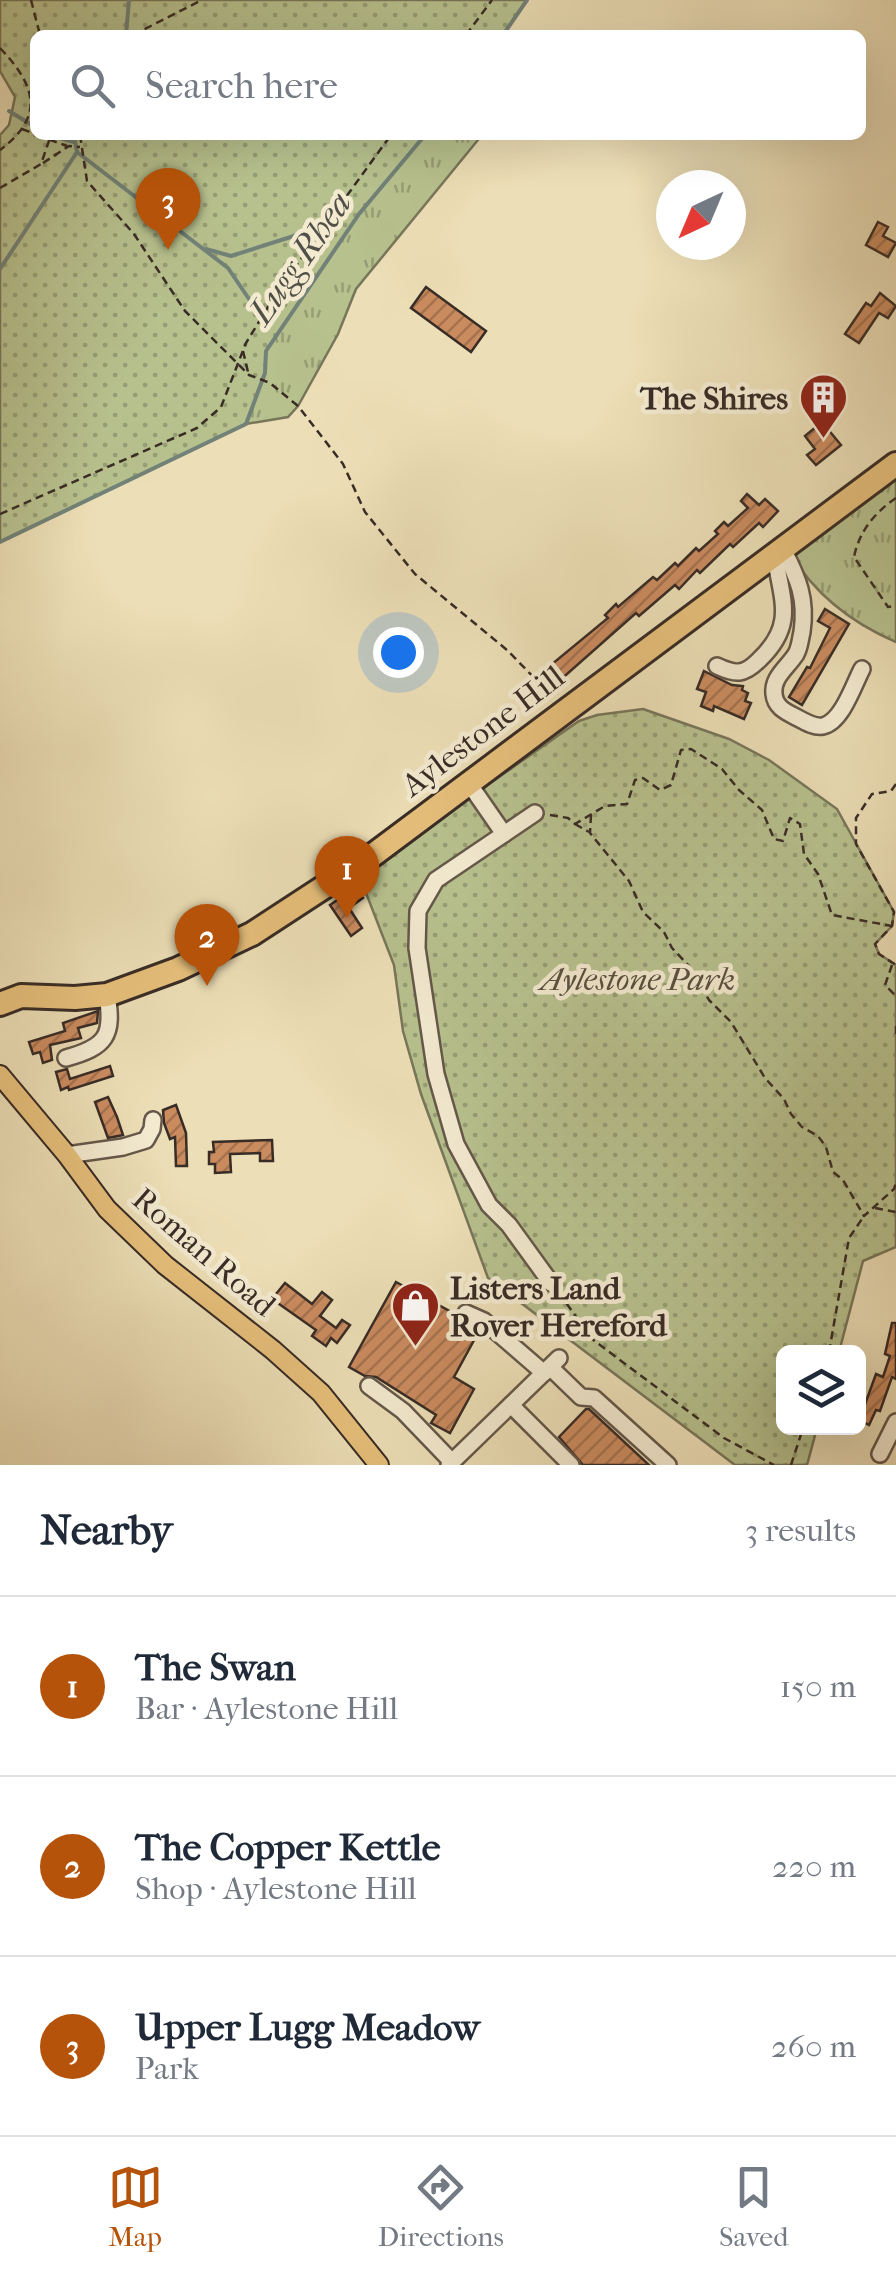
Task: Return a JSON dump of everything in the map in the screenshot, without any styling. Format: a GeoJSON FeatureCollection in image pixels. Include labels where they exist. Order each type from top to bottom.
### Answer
{"type":"FeatureCollection","features":[{"type":"Feature","properties":{"kind":"highway","name":"Aylestone Hill"},"geometry":{"type":"LineString","coordinates":[[7,995],[107,995],[178,969],[252,934],[374,855],[896,464]]}},
{"type":"Feature","properties":{"kind":"main road","name":"Roman Road"},"geometry":{"type":"LineString","coordinates":[[0,1075],[106,1208],[165,1265],[321,1393],[379,1465]]}},
{"type":"Feature","properties":{"kind":"street"},"geometry":{"type":"LineString","coordinates":[[716,666],[733,674],[749,670],[779,639],[784,622],[779,553]]}},
{"type":"Feature","properties":{"kind":"street"},"geometry":{"type":"LineString","coordinates":[[779,553],[800,582],[805,612],[799,650],[778,676],[773,690],[776,703],[784,712],[819,727],[836,717],[862,669]]}},
{"type":"Feature","properties":{"kind":"street"},"geometry":{"type":"LineString","coordinates":[[468,782],[504,834]]}},
{"type":"Feature","properties":{"kind":"street"},"geometry":{"type":"LineString","coordinates":[[536,813],[436,880],[418,911],[417,948],[436,1074],[456,1144],[489,1205],[509,1225],[551,1283]]}},
{"type":"Feature","properties":{"kind":"street"},"geometry":{"type":"LineString","coordinates":[[66,1058],[101,1044],[109,1029],[107,995]]}},
{"type":"Feature","properties":{"kind":"street"},"geometry":{"type":"LineString","coordinates":[[67,1155],[146,1140],[152,1120]]}},
{"type":"Feature","properties":{"kind":"street"},"geometry":{"type":"LineString","coordinates":[[466,1314],[484,1321],[551,1366],[580,1397],[594,1398],[668,1465]]}},
{"type":"Feature","properties":{"kind":"street"},"geometry":{"type":"LineString","coordinates":[[369,1386],[403,1411],[451,1464],[551,1366]]}},
{"type":"Feature","properties":{"kind":"street"},"geometry":{"type":"LineString","coordinates":[[511,1405],[570,1465]]}},
{"type":"Feature","properties":{"kind":"street"},"geometry":{"type":"LineString","coordinates":[[880,1454],[896,1422]]}},
{"type":"Feature","properties":{"kind":"path"},"geometry":{"type":"LineString","coordinates":[[31,0],[39,30]]}},
{"type":"Feature","properties":{"kind":"path"},"geometry":{"type":"LineString","coordinates":[[143,30],[202,0]]}},
{"type":"Feature","properties":{"kind":"path"},"geometry":{"type":"LineString","coordinates":[[470,30],[492,0]]}},
{"type":"Feature","properties":{"kind":"path"},"geometry":{"type":"LineString","coordinates":[[0,48],[30,85]]}},
{"type":"Feature","properties":{"kind":"path"},"geometry":{"type":"LineString","coordinates":[[0,150],[22,129],[29,105],[28,82]]}},
{"type":"Feature","properties":{"kind":"path"},"geometry":{"type":"LineString","coordinates":[[22,129],[30,132]]}},
{"type":"Feature","properties":{"kind":"path"},"geometry":{"type":"LineString","coordinates":[[41,164],[50,140]]}},
{"type":"Feature","properties":{"kind":"path"},"geometry":{"type":"LineString","coordinates":[[56,140],[82,147]]}},
{"type":"Feature","properties":{"kind":"path"},"geometry":{"type":"LineString","coordinates":[[81,140],[87,181],[134,234],[185,311],[236,364],[251,376],[270,383],[298,406],[343,464],[365,512],[416,574],[507,650],[566,709]]}},
{"type":"Feature","properties":{"kind":"path"},"geometry":{"type":"LineString","coordinates":[[0,514],[196,428],[221,407],[236,364],[279,289],[387,140]]}},
{"type":"Feature","properties":{"kind":"path"},"geometry":{"type":"LineString","coordinates":[[0,188],[69,146]]}},
{"type":"Feature","properties":{"kind":"path"},"geometry":{"type":"LineString","coordinates":[[243,350],[251,376]]}},
{"type":"Feature","properties":{"kind":"path"},"geometry":{"type":"LineString","coordinates":[[896,498],[870,521],[858,540],[854,557],[877,595],[888,607],[896,606]]}},
{"type":"Feature","properties":{"kind":"path"},"geometry":{"type":"LineString","coordinates":[[576,824],[605,806],[627,804],[636,780],[643,778],[660,790],[671,785],[681,750],[690,748],[722,769],[762,810],[774,839],[783,842],[790,818],[800,824],[804,854],[818,874],[832,915],[892,926]]}},
{"type":"Feature","properties":{"kind":"path"},"geometry":{"type":"LineString","coordinates":[[896,784],[891,790],[872,794],[856,818],[856,844],[894,912],[892,926],[874,944],[879,954],[894,965],[885,985],[896,996]]}},
{"type":"Feature","properties":{"kind":"path"},"geometry":{"type":"LineString","coordinates":[[536,813],[568,818],[590,833],[628,881],[643,912],[690,967],[709,1000],[732,1022],[790,1114],[826,1147],[833,1172],[843,1180],[864,1216]]}},
{"type":"Feature","properties":{"kind":"path"},"geometry":{"type":"LineString","coordinates":[[590,833],[591,815]]}},
{"type":"Feature","properties":{"kind":"path"},"geometry":{"type":"LineString","coordinates":[[896,1026],[896,1037]]}},
{"type":"Feature","properties":{"kind":"path"},"geometry":{"type":"LineString","coordinates":[[831,1345],[850,1238],[864,1216],[894,1193],[896,1182]]}},
{"type":"Feature","properties":{"kind":"path"},"geometry":{"type":"LineString","coordinates":[[873,1208],[896,1212]]}},
{"type":"Feature","properties":{"kind":"path"},"geometry":{"type":"LineString","coordinates":[[551,1283],[592,1339],[724,1438],[774,1465]]}},
{"type":"Feature","properties":{"kind":"path"},"geometry":{"type":"LineString","coordinates":[[791,1465],[801,1435]]}},
{"type":"Feature","properties":{"kind":"green space"},"geometry":{"type":"Polygon","coordinates":[[[0,0],[527,0],[506,30],[30,30],[30,140],[421,140],[359,214],[266,351],[265,373],[246,424],[0,542],[0,135],[9,125],[15,97],[0,71],[0,0]]]}},
{"type":"Feature","properties":{"kind":"green space"},"geometry":{"type":"Polygon","coordinates":[[[421,140],[478,140],[356,289],[338,334],[298,406],[288,417],[246,424],[265,373],[266,351],[359,214],[421,140]]]}},
{"type":"Feature","properties":{"kind":"green space"},"geometry":{"type":"Polygon","coordinates":[[[896,473],[896,642],[836,606],[811,582],[790,553],[896,473]]]}},
{"type":"Feature","properties":{"kind":"green space","name":"Aylestone Park"},"geometry":{"type":"Polygon","coordinates":[[[643,709],[729,739],[769,760],[837,809],[894,912],[892,926],[875,944],[879,954],[896,965],[896,1247],[863,1261],[841,1345],[776,1345],[776,1435],[815,1435],[807,1465],[735,1465],[488,1278],[421,1094],[403,1031],[394,965],[359,875],[579,721],[643,709]]]}},
{"type":"Feature","properties":{"kind":"building"},"geometry":{"type":"Polygon","coordinates":[[[878,222],[888,227],[883,236],[896,243],[888,257],[866,245],[878,222]]]}},
{"type":"Feature","properties":{"kind":"building"},"geometry":{"type":"Polygon","coordinates":[[[426,287],[486,331],[471,352],[411,308],[426,287]]]}},
{"type":"Feature","properties":{"kind":"building"},"geometry":{"type":"Polygon","coordinates":[[[880,293],[896,306],[888,318],[879,313],[859,343],[845,334],[866,303],[871,306],[880,293]]]}},
{"type":"Feature","properties":{"kind":"building","name":"The Shires"},"geometry":{"type":"Polygon","coordinates":[[[822,422],[841,445],[816,465],[807,455],[815,449],[805,436],[822,422]]]}},
{"type":"Feature","properties":{"kind":"building"},"geometry":{"type":"Polygon","coordinates":[[[747,494],[759,505],[765,499],[778,511],[763,527],[759,523],[733,547],[730,544],[700,573],[697,570],[679,589],[675,585],[639,616],[636,613],[558,682],[546,669],[608,618],[605,615],[616,604],[618,607],[653,577],[657,580],[675,563],[678,566],[696,548],[699,551],[718,534],[715,531],[724,522],[728,526],[748,508],[741,501],[747,494]]]}},
{"type":"Feature","properties":{"kind":"building"},"geometry":{"type":"Polygon","coordinates":[[[825,609],[849,624],[802,705],[789,697],[807,667],[810,668],[830,628],[818,621],[825,609]]]}},
{"type":"Feature","properties":{"kind":"building"},"geometry":{"type":"Polygon","coordinates":[[[704,671],[732,685],[743,686],[742,690],[748,693],[745,701],[751,703],[744,719],[714,706],[713,711],[701,706],[706,692],[697,689],[704,671]]]}},
{"type":"Feature","properties":{"kind":"building"},"geometry":{"type":"Polygon","coordinates":[[[356,887],[363,898],[349,908],[362,928],[351,936],[330,905],[356,887]]]}},
{"type":"Feature","properties":{"kind":"building"},"geometry":{"type":"Polygon","coordinates":[[[98,1011],[97,1023],[78,1028],[81,1038],[50,1045],[52,1060],[43,1063],[40,1052],[33,1054],[29,1042],[65,1031],[63,1023],[98,1011]]]}},
{"type":"Feature","properties":{"kind":"building"},"geometry":{"type":"Polygon","coordinates":[[[110,1066],[113,1076],[61,1090],[56,1072],[67,1069],[70,1079],[110,1066]]]}},
{"type":"Feature","properties":{"kind":"building"},"geometry":{"type":"Polygon","coordinates":[[[108,1097],[123,1135],[108,1138],[95,1102],[108,1097]]]}},
{"type":"Feature","properties":{"kind":"building"},"geometry":{"type":"Polygon","coordinates":[[[176,1105],[186,1133],[187,1166],[176,1166],[175,1137],[170,1139],[164,1123],[163,1110],[176,1105]]]}},
{"type":"Feature","properties":{"kind":"building"},"geometry":{"type":"Polygon","coordinates":[[[272,1140],[273,1161],[260,1161],[260,1153],[230,1154],[231,1172],[215,1173],[215,1164],[209,1164],[213,1142],[272,1140]]]}},
{"type":"Feature","properties":{"kind":"building","name":"Listers Land Rover Hereford"},"geometry":{"type":"Polygon","coordinates":[[[396,1282],[479,1331],[454,1377],[474,1389],[450,1433],[431,1423],[436,1415],[376,1377],[349,1367],[396,1282]]]}},
{"type":"Feature","properties":{"kind":"building"},"geometry":{"type":"Polygon","coordinates":[[[285,1283],[312,1304],[322,1292],[332,1300],[320,1316],[336,1328],[342,1320],[350,1325],[337,1343],[331,1338],[326,1346],[312,1336],[316,1330],[272,1299],[285,1283]]]}},
{"type":"Feature","properties":{"kind":"building"},"geometry":{"type":"Polygon","coordinates":[[[892,1323],[896,1323],[896,1379],[892,1377],[880,1411],[876,1410],[869,1425],[866,1402],[876,1374],[883,1377],[890,1356],[885,1354],[892,1323]]]}},
{"type":"Feature","properties":{"kind":"building"},"geometry":{"type":"Polygon","coordinates":[[[586,1409],[649,1465],[583,1465],[559,1437],[586,1409]]]}},
{"type":"Feature","properties":{"kind":"waterway"},"geometry":{"type":"LineString","coordinates":[[126,30],[129,0]]}},
{"type":"Feature","properties":{"kind":"waterway","name":"Lugg Rhea"},"geometry":{"type":"LineString","coordinates":[[506,30],[527,0]]}},
{"type":"Feature","properties":{"kind":"waterway"},"geometry":{"type":"LineString","coordinates":[[9,111],[30,124]]}},
{"type":"Feature","properties":{"kind":"waterway"},"geometry":{"type":"LineString","coordinates":[[67,140],[74,142]]}},
{"type":"Feature","properties":{"kind":"waterway"},"geometry":{"type":"LineString","coordinates":[[0,269],[77,152],[75,140]]}},
{"type":"Feature","properties":{"kind":"waterway","name":"Lugg Rhea"},"geometry":{"type":"LineString","coordinates":[[0,542],[246,424],[265,373],[266,351],[359,214],[421,140]]}},
{"type":"Feature","properties":{"kind":"waterway"},"geometry":{"type":"LineString","coordinates":[[77,152],[228,268],[249,299]]}},
{"type":"Feature","properties":{"kind":"waterway"},"geometry":{"type":"LineString","coordinates":[[206,249],[231,256],[297,235]]}},
{"type":"Feature","properties":{"kind":"place","name":"Upper Lugg Meadow"},"geometry":{"type":"Point","coordinates":[168,250]}},
{"type":"Feature","properties":{"kind":"place","name":"The Shires"},"geometry":{"type":"Point","coordinates":[823,440]}},
{"type":"Feature","properties":{"kind":"place","name":"The Swan"},"geometry":{"type":"Point","coordinates":[347,918]}},
{"type":"Feature","properties":{"kind":"place","name":"The Copper Kettle"},"geometry":{"type":"Point","coordinates":[207,986]}},
{"type":"Feature","properties":{"kind":"place","name":"Listers Land Rover Hereford"},"geometry":{"type":"Point","coordinates":[415,1348]}}]}
